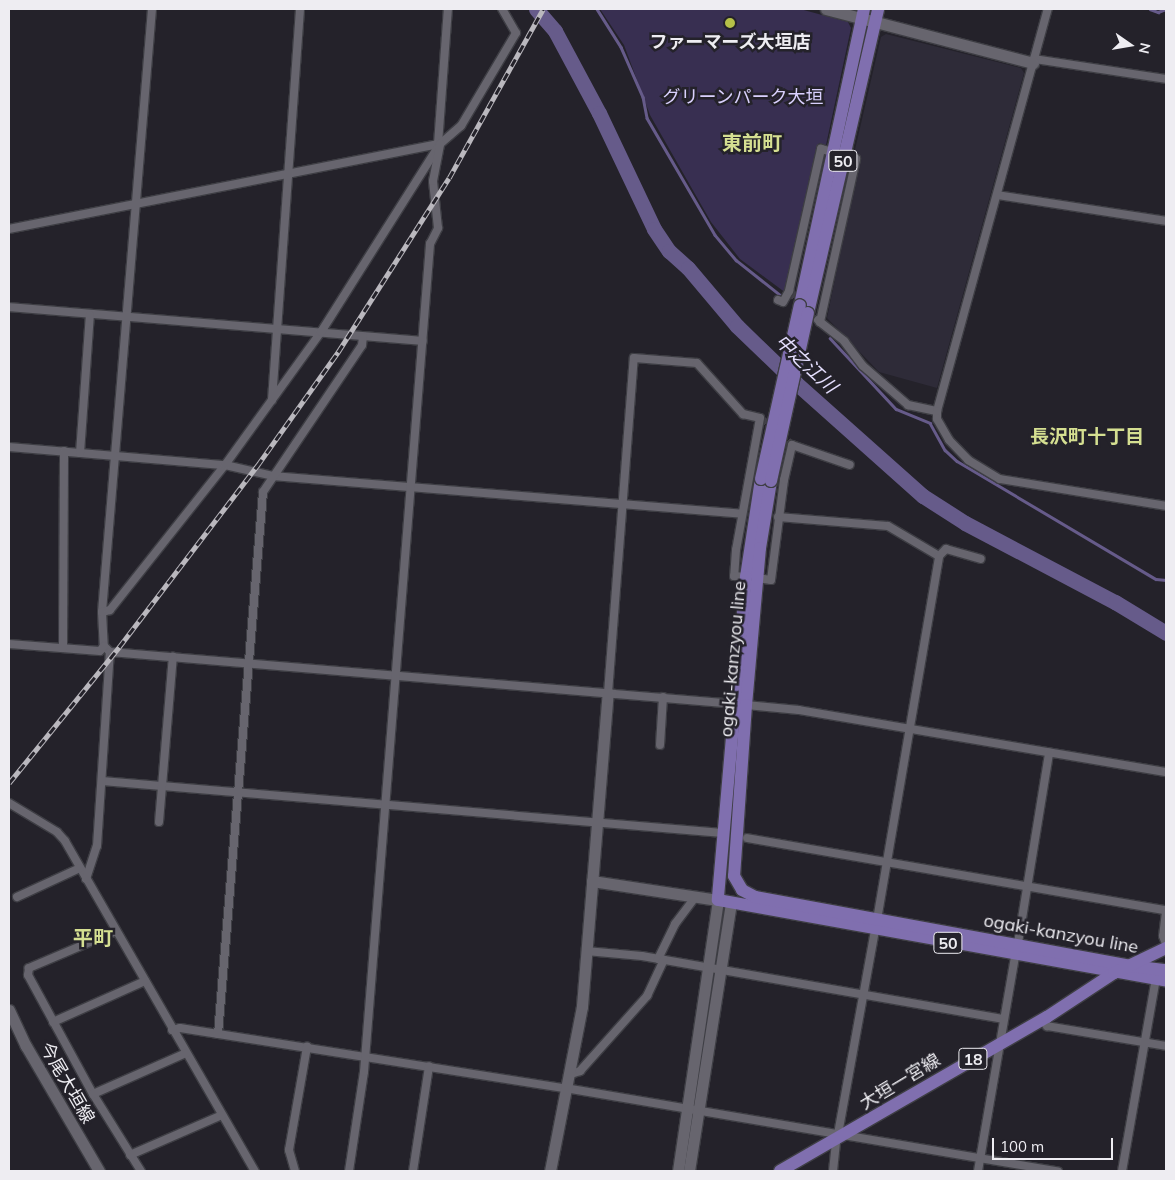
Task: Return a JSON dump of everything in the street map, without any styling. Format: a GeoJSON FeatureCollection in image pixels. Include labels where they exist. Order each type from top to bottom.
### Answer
{"type":"FeatureCollection","features":[{"type":"Feature","properties":{"kind":"main road","name":"ogaki-kanzyou line"},"geometry":{"type":"LineString","coordinates":[[839,154],[878,9]]}},
{"type":"Feature","properties":{"kind":"main road","name":"ogaki-kanzyou line"},"geometry":{"type":"LineString","coordinates":[[718,900],[724,833],[741,704],[752,578],[766,480],[811,315],[863,14]]}},
{"type":"Feature","properties":{"kind":"main road","name":"ogaki-kanzyou line"},"geometry":{"type":"LineString","coordinates":[[734,876],[741,704]]}},
{"type":"Feature","properties":{"kind":"main road"},"geometry":{"type":"LineString","coordinates":[[734,876],[742,890],[755,897]]}},
{"type":"Feature","properties":{"kind":"main road","name":"50"},"geometry":{"type":"LineString","coordinates":[[731,903],[734,876]]}},
{"type":"Feature","properties":{"kind":"main road","name":"ogaki-kanzyou line"},"geometry":{"type":"LineString","coordinates":[[755,897],[876,925]]}},
{"type":"Feature","properties":{"kind":"main road","name":"50"},"geometry":{"type":"LineString","coordinates":[[718,900],[731,903],[755,897]]}},
{"type":"Feature","properties":{"kind":"main road","name":"ogaki-kanzyou line"},"geometry":{"type":"LineString","coordinates":[[731,903],[1016,949],[1166,970]]}},
{"type":"Feature","properties":{"kind":"main road","name":"大垣一宮線"},"geometry":{"type":"LineString","coordinates":[[780,1171],[998,1046],[1114,973],[1131,966],[1166,946]]}},
{"type":"Feature","properties":{"kind":"main road","name":"ogaki-kanzyou line"},"geometry":{"type":"LineString","coordinates":[[1016,949],[1114,973],[1161,980]]}},
{"type":"Feature","properties":{"kind":"street"},"geometry":{"type":"LineString","coordinates":[[86,879],[97,846],[102,781],[107,649],[102,612],[152,9]]}},
{"type":"Feature","properties":{"kind":"street"},"geometry":{"type":"LineString","coordinates":[[272,400],[275,329],[300,9]]}},
{"type":"Feature","properties":{"kind":"street"},"geometry":{"type":"LineString","coordinates":[[349,1171],[365,1056],[430,244],[438,228],[433,181],[439,144],[448,9]]}},
{"type":"Feature","properties":{"kind":"street"},"geometry":{"type":"LineString","coordinates":[[102,612],[110,610],[225,465],[322,332],[439,144],[461,126],[516,33],[502,9]]}},
{"type":"Feature","properties":{"kind":"street"},"geometry":{"type":"LineString","coordinates":[[826,9],[863,14],[875,22],[1034,61],[1166,79]]}},
{"type":"Feature","properties":{"kind":"street"},"geometry":{"type":"LineString","coordinates":[[1048,9],[937,411],[937,419],[949,440],[968,460],[1000,480],[1166,506]]}},
{"type":"Feature","properties":{"kind":"street"},"geometry":{"type":"LineString","coordinates":[[9,229],[439,144]]}},
{"type":"Feature","properties":{"kind":"street"},"geometry":{"type":"LineString","coordinates":[[778,300],[784,302],[789,291],[821,149],[856,159],[811,315],[908,405],[937,411]]}},
{"type":"Feature","properties":{"kind":"street"},"geometry":{"type":"LineString","coordinates":[[996,195],[1166,221]]}},
{"type":"Feature","properties":{"kind":"street"},"geometry":{"type":"LineString","coordinates":[[9,307],[423,341]]}},
{"type":"Feature","properties":{"kind":"street"},"geometry":{"type":"LineString","coordinates":[[80,453],[90,315]]}},
{"type":"Feature","properties":{"kind":"street"},"geometry":{"type":"LineString","coordinates":[[218,1034],[263,492],[362,345],[363,337]]}},
{"type":"Feature","properties":{"kind":"street"},"geometry":{"type":"LineString","coordinates":[[550,1171],[582,1006],[634,358],[697,362],[743,414],[760,418],[741,514],[734,576],[771,580],[778,517],[792,445],[850,465]]}},
{"type":"Feature","properties":{"kind":"street"},"geometry":{"type":"LineString","coordinates":[[9,447],[225,465],[273,476],[741,514]]}},
{"type":"Feature","properties":{"kind":"street"},"geometry":{"type":"LineString","coordinates":[[64,452],[64,648]]}},
{"type":"Feature","properties":{"kind":"street"},"geometry":{"type":"LineString","coordinates":[[778,517],[888,526],[939,556]]}},
{"type":"Feature","properties":{"kind":"street"},"geometry":{"type":"LineString","coordinates":[[834,1171],[939,556],[946,549],[981,559]]}},
{"type":"Feature","properties":{"kind":"street"},"geometry":{"type":"LineString","coordinates":[[9,644],[100,651],[107,649],[249,664],[799,710],[1166,772]]}},
{"type":"Feature","properties":{"kind":"street"},"geometry":{"type":"LineString","coordinates":[[159,822],[173,657]]}},
{"type":"Feature","properties":{"kind":"street"},"geometry":{"type":"LineString","coordinates":[[660,745],[663,698]]}},
{"type":"Feature","properties":{"kind":"street"},"geometry":{"type":"LineString","coordinates":[[978,1171],[1049,753]]}},
{"type":"Feature","properties":{"kind":"street"},"geometry":{"type":"LineString","coordinates":[[102,781],[724,833]]}},
{"type":"Feature","properties":{"kind":"street"},"geometry":{"type":"LineString","coordinates":[[9,803],[57,832],[80,868],[255,1171]]}},
{"type":"Feature","properties":{"kind":"street"},"geometry":{"type":"LineString","coordinates":[[747,838],[1166,911],[1163,936],[1166,946]]}},
{"type":"Feature","properties":{"kind":"street"},"geometry":{"type":"LineString","coordinates":[[17,898],[80,868]]}},
{"type":"Feature","properties":{"kind":"street"},"geometry":{"type":"LineString","coordinates":[[592,881],[718,900],[678,1171]]}},
{"type":"Feature","properties":{"kind":"street"},"geometry":{"type":"LineString","coordinates":[[568,1075],[580,1071],[647,996],[675,924],[695,897]]}},
{"type":"Feature","properties":{"kind":"street"},"geometry":{"type":"LineString","coordinates":[[689,1171],[731,903]]}},
{"type":"Feature","properties":{"kind":"street"},"geometry":{"type":"LineString","coordinates":[[116,931],[29,968],[28,975],[93,1094],[140,1171]]}},
{"type":"Feature","properties":{"kind":"street"},"geometry":{"type":"LineString","coordinates":[[586,951],[661,960],[1003,1019]]}},
{"type":"Feature","properties":{"kind":"street"},"geometry":{"type":"LineString","coordinates":[[1122,1171],[1144,1042],[1161,980]]}},
{"type":"Feature","properties":{"kind":"street"},"geometry":{"type":"LineString","coordinates":[[53,1022],[145,981]]}},
{"type":"Feature","properties":{"kind":"street","name":"今尾大垣線"},"geometry":{"type":"LineString","coordinates":[[9,1010],[26,1046],[100,1171]]}},
{"type":"Feature","properties":{"kind":"street"},"geometry":{"type":"LineString","coordinates":[[1042,1019],[1047,1026],[1166,1046]]}},
{"type":"Feature","properties":{"kind":"street"},"geometry":{"type":"LineString","coordinates":[[172,1030],[180,1028],[429,1066],[840,1137],[1058,1171]]}},
{"type":"Feature","properties":{"kind":"street"},"geometry":{"type":"LineString","coordinates":[[295,1171],[289,1150],[307,1047]]}},
{"type":"Feature","properties":{"kind":"street"},"geometry":{"type":"LineString","coordinates":[[93,1094],[186,1053]]}},
{"type":"Feature","properties":{"kind":"street"},"geometry":{"type":"LineString","coordinates":[[413,1171],[429,1066]]}},
{"type":"Feature","properties":{"kind":"street"},"geometry":{"type":"LineString","coordinates":[[130,1155],[222,1115]]}},
{"type":"Feature","properties":{"kind":"shaded area"},"geometry":{"type":"Polygon","coordinates":[[[886,34],[1021,68],[1024,73],[937,388],[879,372],[827,318],[860,155],[854,154],[881,37],[886,34]]]}},
{"type":"Feature","properties":{"kind":"green space","name":"グリーンパーク大垣"},"geometry":{"type":"Polygon","coordinates":[[[600,9],[800,9],[848,22],[851,28],[826,145],[819,143],[786,293],[740,259],[711,222],[650,115],[624,45],[600,9]]]}},
{"type":"Feature","properties":{"kind":"waterway","name":"中之江川"},"geometry":{"type":"LineString","coordinates":[[536,9],[555,31],[599,113],[654,229],[669,251],[688,268],[737,326],[796,383],[923,496],[965,523],[1115,602],[1166,633]]}},
{"type":"Feature","properties":{"kind":"waterway"},"geometry":{"type":"LineString","coordinates":[[597,9],[621,47],[643,97],[647,118],[715,235],[736,260],[779,294]]}},
{"type":"Feature","properties":{"kind":"waterway"},"geometry":{"type":"LineString","coordinates":[[1150,9],[1158,12],[1166,9]]}},
{"type":"Feature","properties":{"kind":"waterway"},"geometry":{"type":"LineString","coordinates":[[830,338],[896,409],[930,423],[945,450],[957,461],[1156,579],[1166,580]]}},
{"type":"Feature","properties":{"kind":"tunnel"},"geometry":{"type":"LineString","coordinates":[[789,291],[818,320]]}},
{"type":"Feature","properties":{"kind":"tunnel"},"geometry":{"type":"LineString","coordinates":[[760,418],[792,445]]}},
{"type":"Feature","properties":{"kind":"railway"},"geometry":{"type":"LineString","coordinates":[[9,783],[119,647],[257,466],[338,352],[449,178],[543,9]]}},
{"type":"Feature","properties":{"kind":"place","name":"ファーマーズ大垣店"},"geometry":{"type":"Point","coordinates":[730,23]}},
{"type":"Feature","properties":{"kind":"district","name":"東前町"},"geometry":{"type":"Point","coordinates":[752,142]}},
{"type":"Feature","properties":{"kind":"district","name":"長沢町十丁目"},"geometry":{"type":"Point","coordinates":[1087,437]}},
{"type":"Feature","properties":{"kind":"district","name":"平町"},"geometry":{"type":"Point","coordinates":[93,937]}}]}
